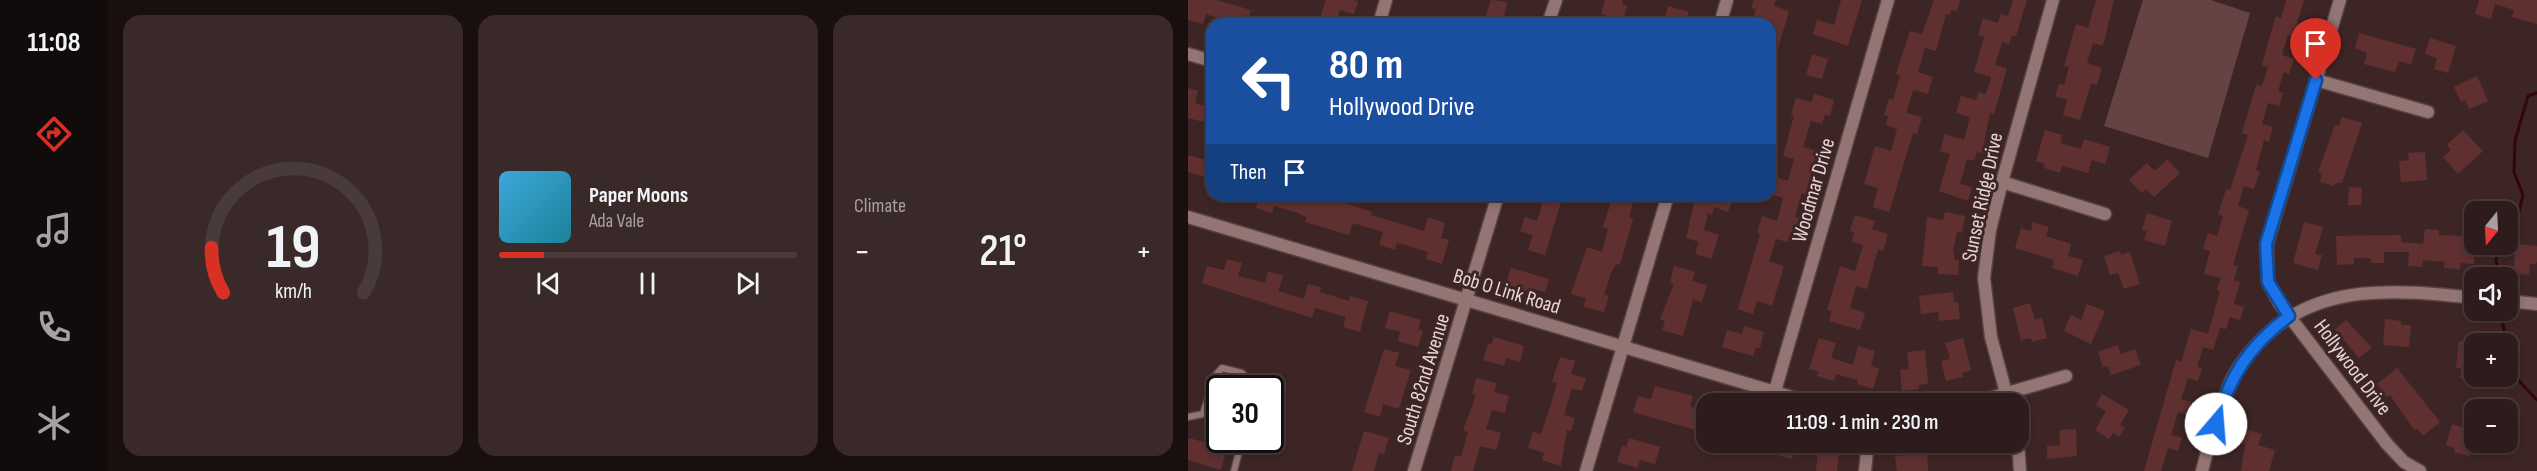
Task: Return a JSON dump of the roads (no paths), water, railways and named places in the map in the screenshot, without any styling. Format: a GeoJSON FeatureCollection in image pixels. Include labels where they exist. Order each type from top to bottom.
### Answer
{"type":"FeatureCollection","features":[{"type":"Feature","properties":{"kind":"street"},"geometry":{"type":"LineString","coordinates":[[1381,18],[1386,0]]}},
{"type":"Feature","properties":{"kind":"street"},"geometry":{"type":"LineString","coordinates":[[1550,18],[1556,0]]}},
{"type":"Feature","properties":{"kind":"street"},"geometry":{"type":"LineString","coordinates":[[1722,18],[1727,0]]}},
{"type":"Feature","properties":{"kind":"street","name":"Woodmar Drive"},"geometry":{"type":"LineString","coordinates":[[1775,391],[1888,0]]}},
{"type":"Feature","properties":{"kind":"street","name":"Sunset Ridge Drive"},"geometry":{"type":"LineString","coordinates":[[2007,393],[1991,337],[1984,278],[1990,230],[2053,0]]}},
{"type":"Feature","properties":{"kind":"street","name":"Hollywood Drive"},"geometry":{"type":"LineString","coordinates":[[2340,0],[2266,244],[2268,282],[2289,316],[2391,449],[2404,462],[2420,471]]}},
{"type":"Feature","properties":{"kind":"street"},"geometry":{"type":"LineString","coordinates":[[1188,54],[1206,59]]}},
{"type":"Feature","properties":{"kind":"street"},"geometry":{"type":"LineString","coordinates":[[2316,80],[2428,112]]}},
{"type":"Feature","properties":{"kind":"street"},"geometry":{"type":"LineString","coordinates":[[2002,182],[2105,214]]}},
{"type":"Feature","properties":{"kind":"street","name":"South 82nd Avenue"},"geometry":{"type":"LineString","coordinates":[[1414,471],[1496,201]]}},
{"type":"Feature","properties":{"kind":"street"},"geometry":{"type":"LineString","coordinates":[[1586,471],[1666,201]]}},
{"type":"Feature","properties":{"kind":"street","name":"Bob O Link Road"},"geometry":{"type":"LineString","coordinates":[[1188,217],[1781,393]]}},
{"type":"Feature","properties":{"kind":"street"},"geometry":{"type":"LineString","coordinates":[[2202,471],[2232,378],[2249,353],[2289,316],[2323,301],[2361,293],[2464,298]]}},
{"type":"Feature","properties":{"kind":"street"},"geometry":{"type":"LineString","coordinates":[[2518,303],[2537,304]]}},
{"type":"Feature","properties":{"kind":"street"},"geometry":{"type":"LineString","coordinates":[[2021,393],[2066,376]]}},
{"type":"Feature","properties":{"kind":"street"},"geometry":{"type":"LineString","coordinates":[[1865,471],[1867,453]]}},
{"type":"Feature","properties":{"kind":"street"},"geometry":{"type":"LineString","coordinates":[[2019,453],[2020,471]]}},
{"type":"Feature","properties":{"kind":"lane"},"geometry":{"type":"LineString","coordinates":[[1216,375],[1218,370],[1222,368],[1244,375]]}},
{"type":"Feature","properties":{"kind":"lane"},"geometry":{"type":"LineString","coordinates":[[1188,417],[1203,414],[1206,405]]}},
{"type":"Feature","properties":{"kind":"lane"},"geometry":{"type":"LineString","coordinates":[[1234,471],[1239,453]]}},
{"type":"Feature","properties":{"kind":"waterway"},"geometry":{"type":"LineString","coordinates":[[2518,216],[2523,195],[2514,172],[2515,141],[2528,96],[2537,93]]}},
{"type":"Feature","properties":{"kind":"waterway"},"geometry":{"type":"LineString","coordinates":[[2497,267],[2498,255]]}},
{"type":"Feature","properties":{"kind":"waterway"},"geometry":{"type":"LineString","coordinates":[[2503,321],[2504,333]]}},
{"type":"Feature","properties":{"kind":"waterway"},"geometry":{"type":"LineString","coordinates":[[2518,379],[2537,400]]}}]}
